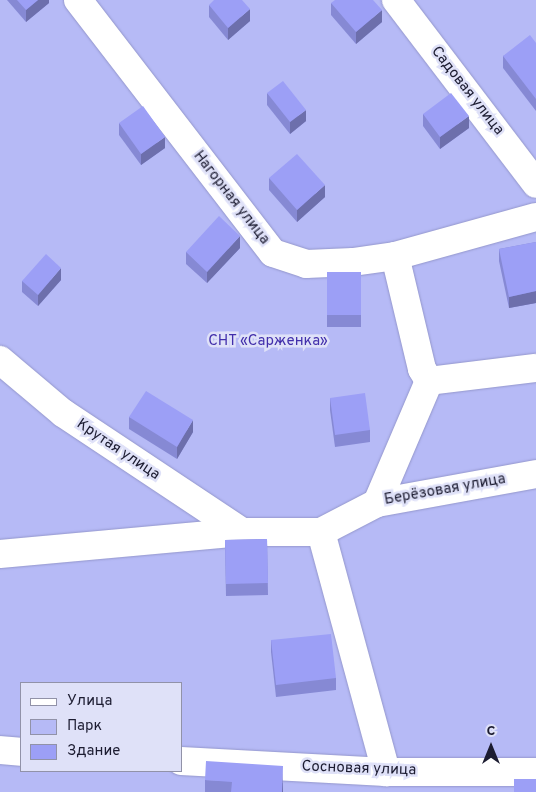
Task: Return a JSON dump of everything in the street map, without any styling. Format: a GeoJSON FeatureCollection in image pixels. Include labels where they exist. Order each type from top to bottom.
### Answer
{"type":"FeatureCollection","features":[{"type":"Feature","properties":{"kind":"street","name":"Нагорная улица"},"geometry":{"type":"LineString","coordinates":[[78,0],[274,253],[306,264],[395,256],[536,217]]}},
{"type":"Feature","properties":{"kind":"street","name":"Садовая улица"},"geometry":{"type":"LineString","coordinates":[[396,0],[536,184]]}},
{"type":"Feature","properties":{"kind":"street"},"geometry":{"type":"LineString","coordinates":[[395,256],[422,369],[429,381]]}},
{"type":"Feature","properties":{"kind":"street","name":"Крутая улица"},"geometry":{"type":"LineString","coordinates":[[0,360],[63,413],[242,532]]}},
{"type":"Feature","properties":{"kind":"street"},"geometry":{"type":"LineString","coordinates":[[429,381],[534,368]]}},
{"type":"Feature","properties":{"kind":"street"},"geometry":{"type":"LineString","coordinates":[[377,502],[429,381]]}},
{"type":"Feature","properties":{"kind":"street","name":"Берёзовая улица"},"geometry":{"type":"LineString","coordinates":[[0,554],[242,532],[321,532],[377,502],[536,474]]}},
{"type":"Feature","properties":{"kind":"street"},"geometry":{"type":"LineString","coordinates":[[321,532],[386,772]]}},
{"type":"Feature","properties":{"kind":"street"},"geometry":{"type":"LineString","coordinates":[[0,750],[20,752]]}},
{"type":"Feature","properties":{"kind":"street","name":"Сосновая улица"},"geometry":{"type":"LineString","coordinates":[[182,760],[386,772],[536,772]]}},
{"type":"Feature","properties":{"kind":"green space","name":"СНТ «Сарженка»"},"geometry":{"type":"Polygon","coordinates":[[[0,0],[536,0],[536,792],[0,792],[0,0]]]}},
{"type":"Feature","properties":{"kind":"building"},"geometry":{"type":"Polygon","coordinates":[[[17,0],[38,0],[26,10],[17,0]]]}},
{"type":"Feature","properties":{"kind":"building"},"geometry":{"type":"Polygon","coordinates":[[[214,0],[242,0],[250,9],[228,28],[209,5],[214,0]]]}},
{"type":"Feature","properties":{"kind":"building"},"geometry":{"type":"Polygon","coordinates":[[[335,0],[373,0],[382,10],[356,32],[331,3],[335,0]]]}},
{"type":"Feature","properties":{"kind":"building"},"geometry":{"type":"Polygon","coordinates":[[[530,35],[536,43],[536,99],[503,56],[530,35]]]}},
{"type":"Feature","properties":{"kind":"building"},"geometry":{"type":"Polygon","coordinates":[[[283,81],[306,110],[290,122],[267,93],[283,81]]]}},
{"type":"Feature","properties":{"kind":"building"},"geometry":{"type":"Polygon","coordinates":[[[451,93],[469,116],[440,137],[423,114],[451,93]]]}},
{"type":"Feature","properties":{"kind":"building"},"geometry":{"type":"Polygon","coordinates":[[[143,106],[165,137],[141,154],[119,123],[143,106]]]}},
{"type":"Feature","properties":{"kind":"building"},"geometry":{"type":"Polygon","coordinates":[[[297,154],[325,185],[297,210],[269,178],[297,154]]]}},
{"type":"Feature","properties":{"kind":"building"},"geometry":{"type":"Polygon","coordinates":[[[219,216],[240,236],[207,272],[186,252],[219,216]]]}},
{"type":"Feature","properties":{"kind":"building"},"geometry":{"type":"Polygon","coordinates":[[[536,242],[536,291],[509,297],[499,249],[536,242]]]}},
{"type":"Feature","properties":{"kind":"building"},"geometry":{"type":"Polygon","coordinates":[[[46,254],[61,268],[38,295],[22,281],[46,254]]]}},
{"type":"Feature","properties":{"kind":"building"},"geometry":{"type":"Polygon","coordinates":[[[327,272],[361,272],[361,315],[327,315],[327,272]]]}},
{"type":"Feature","properties":{"kind":"building"},"geometry":{"type":"Polygon","coordinates":[[[146,391],[193,420],[177,447],[129,417],[146,391]]]}},
{"type":"Feature","properties":{"kind":"building"},"geometry":{"type":"Polygon","coordinates":[[[365,393],[370,430],[335,435],[330,398],[365,393]]]}},
{"type":"Feature","properties":{"kind":"building"},"geometry":{"type":"Polygon","coordinates":[[[267,539],[268,583],[226,584],[225,540],[267,539]]]}},
{"type":"Feature","properties":{"kind":"building"},"geometry":{"type":"Polygon","coordinates":[[[331,634],[336,678],[276,685],[271,640],[331,634]]]}},
{"type":"Feature","properties":{"kind":"building"},"geometry":{"type":"Polygon","coordinates":[[[206,761],[283,766],[282,792],[231,792],[232,782],[205,780],[206,761]]]}},
{"type":"Feature","properties":{"kind":"building"},"geometry":{"type":"Polygon","coordinates":[[[514,779],[536,779],[536,792],[514,792],[514,779]]]}}]}
